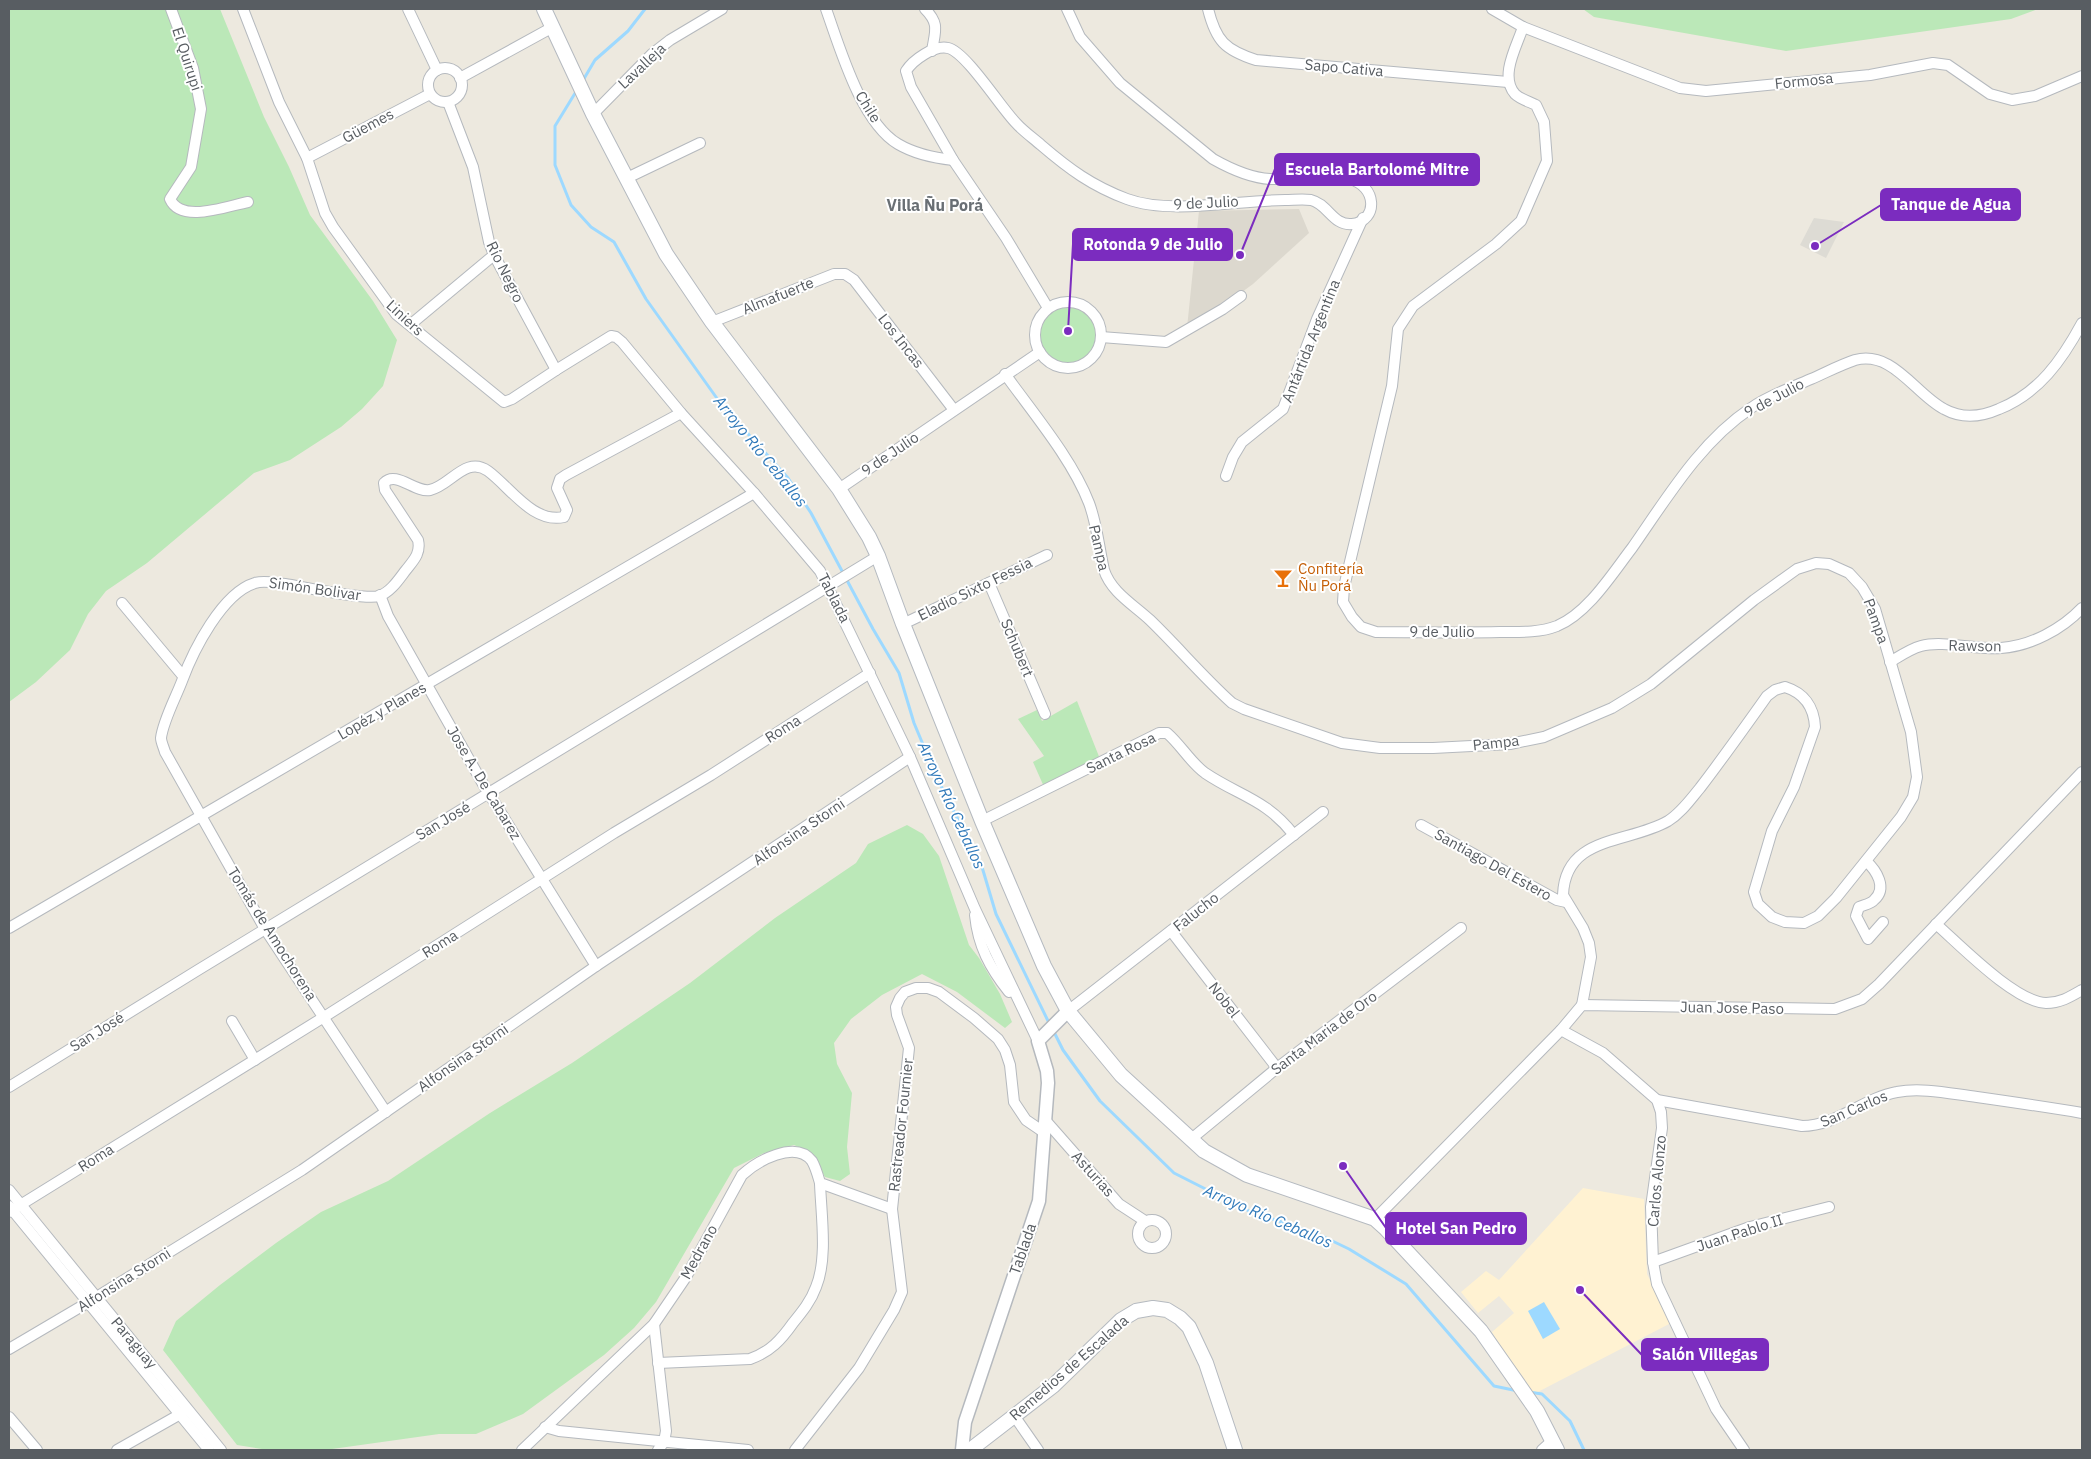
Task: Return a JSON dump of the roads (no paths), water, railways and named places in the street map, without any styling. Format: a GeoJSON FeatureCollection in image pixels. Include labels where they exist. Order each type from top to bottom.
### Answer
{"type":"FeatureCollection","features":[{"type":"Feature","properties":{"kind":"main road"},"geometry":{"type":"LineString","coordinates":[[544,9],[590,108],[666,254],[712,322],[839,489],[878,556],[903,624],[982,821],[1044,966],[1063,1016],[1121,1075],[1204,1151],[1247,1175],[1375,1219],[1404,1246],[1481,1331],[1537,1411],[1550,1447]]}},
{"type":"Feature","properties":{"kind":"main road","name":"Remedios de Escalada"},"geometry":{"type":"LineString","coordinates":[[970,1450],[1015,1417],[1074,1367],[1121,1320],[1136,1311],[1153,1308],[1168,1310],[1180,1318],[1189,1328],[1206,1363],[1235,1450]]}},
{"type":"Feature","properties":{"kind":"street","name":"El Quirupi"},"geometry":{"type":"LineString","coordinates":[[171,9],[193,68],[201,109],[191,166],[170,198],[173,206],[181,211],[194,212],[248,202]]}},
{"type":"Feature","properties":{"kind":"street","name":"Liniers"},"geometry":{"type":"LineString","coordinates":[[243,9],[279,102],[307,158],[325,213],[388,305],[504,402],[512,399],[556,370]]}},
{"type":"Feature","properties":{"kind":"street"},"geometry":{"type":"LineString","coordinates":[[408,9],[437,70]]}},
{"type":"Feature","properties":{"kind":"street","name":"Lavalleja"},"geometry":{"type":"LineString","coordinates":[[590,108],[670,40],[722,9]]}},
{"type":"Feature","properties":{"kind":"street","name":"Chile"},"geometry":{"type":"LineString","coordinates":[[826,9],[856,88],[882,130],[897,143],[916,152],[934,158],[953,160]]}},
{"type":"Feature","properties":{"kind":"street"},"geometry":{"type":"LineString","coordinates":[[925,9],[932,17],[936,26],[932,50],[911,64],[906,71],[906,75],[953,160],[1006,238],[1048,308]]}},
{"type":"Feature","properties":{"kind":"street","name":"9 de Julio"},"geometry":{"type":"LineString","coordinates":[[932,50],[947,48],[968,64],[1016,124],[1074,173],[1094,185],[1129,200],[1155,205],[1310,200],[1318,203],[1342,223],[1351,225],[1364,218],[1372,207],[1371,197],[1366,187],[1358,181],[1331,177],[1269,179],[1232,168],[1213,159],[1114,76],[1080,37],[1067,9]]}},
{"type":"Feature","properties":{"kind":"street","name":"Sapo Cativa"},"geometry":{"type":"LineString","coordinates":[[1208,9],[1212,27],[1226,47],[1237,54],[1256,60],[1508,82]]}},
{"type":"Feature","properties":{"kind":"street"},"geometry":{"type":"LineString","coordinates":[[1492,9],[1523,27],[1509,72],[1508,82]]}},
{"type":"Feature","properties":{"kind":"street"},"geometry":{"type":"LineString","coordinates":[[460,78],[553,27]]}},
{"type":"Feature","properties":{"kind":"street","name":"Formosa"},"geometry":{"type":"LineString","coordinates":[[1523,27],[1664,82],[1694,91],[1870,74],[1933,63],[1948,66],[1990,94],[2012,100],[2035,96],[2082,76]]}},
{"type":"Feature","properties":{"kind":"street"},"geometry":{"type":"LineString","coordinates":[[437,70],[453,70],[460,78],[462,83],[460,93],[448,102],[437,101],[430,94],[429,78],[437,70]]}},
{"type":"Feature","properties":{"kind":"street","name":"9 de Julio"},"geometry":{"type":"LineString","coordinates":[[1508,82],[1516,96],[1536,105],[1544,122],[1547,161],[1521,221],[1496,244],[1413,306],[1398,329],[1392,386],[1344,587],[1343,602],[1361,627],[1376,632],[1485,632],[1529,631],[1555,627],[1582,610],[1614,572],[1700,454],[1732,422],[1752,407],[1781,392],[1854,361],[1870,358],[1885,363],[1899,372],[1944,409],[1965,416],[1984,415],[2016,402],[2048,376],[2068,350],[2082,323]]}},
{"type":"Feature","properties":{"kind":"street","name":"Güemes"},"geometry":{"type":"LineString","coordinates":[[307,158],[430,94]]}},
{"type":"Feature","properties":{"kind":"street","name":"Río Negro"},"geometry":{"type":"LineString","coordinates":[[448,102],[473,167],[489,242],[494,255],[556,370]]}},
{"type":"Feature","properties":{"kind":"street"},"geometry":{"type":"LineString","coordinates":[[627,178],[700,143]]}},
{"type":"Feature","properties":{"kind":"street","name":"Antártida Argentina"},"geometry":{"type":"LineString","coordinates":[[1226,476],[1233,457],[1242,442],[1283,409],[1317,319],[1364,218]]}},
{"type":"Feature","properties":{"kind":"street"},"geometry":{"type":"LineString","coordinates":[[410,325],[494,255]]}},
{"type":"Feature","properties":{"kind":"street","name":"Almafuerte"},"geometry":{"type":"LineString","coordinates":[[712,322],[834,274],[845,274]]}},
{"type":"Feature","properties":{"kind":"street","name":"Los Incas"},"geometry":{"type":"LineString","coordinates":[[845,274],[854,280],[954,410]]}},
{"type":"Feature","properties":{"kind":"street"},"geometry":{"type":"LineString","coordinates":[[1101,337],[1166,342],[1223,309],[1241,296]]}},
{"type":"Feature","properties":{"kind":"street"},"geometry":{"type":"LineString","coordinates":[[1068,302],[1084,306],[1096,316],[1100,326],[1101,337],[1094,356],[1077,366],[1067,368],[1057,366],[1048,361],[1040,352],[1035,335],[1041,316],[1048,308],[1058,303],[1068,302]]}},
{"type":"Feature","properties":{"kind":"street","name":"Tablada"},"geometry":{"type":"LineString","coordinates":[[556,370],[610,336],[616,337],[832,583],[870,674],[910,758],[975,909],[1018,1001],[1042,1038],[1048,1083],[1039,1201],[965,1422],[962,1450]]}},
{"type":"Feature","properties":{"kind":"street","name":"9 de Julio"},"geometry":{"type":"LineString","coordinates":[[839,489],[1040,352]]}},
{"type":"Feature","properties":{"kind":"street","name":"Pampa"},"geometry":{"type":"LineString","coordinates":[[1006,374],[1080,483],[1090,504],[1106,579],[1112,586],[1151,621],[1232,702],[1244,709],[1342,743],[1380,748],[1433,748],[1510,744],[1553,733],[1612,708],[1651,684],[1754,600],[1797,569],[1816,563],[1829,564],[1849,573],[1862,587],[1874,609],[1911,732],[1917,777],[1913,797],[1901,817],[1836,898],[1818,916],[1804,923],[1785,922],[1772,917],[1758,904],[1754,892],[1772,831],[1794,786],[1815,727],[1812,712],[1803,696],[1785,687],[1775,690],[1767,696],[1684,808],[1657,827],[1598,845],[1583,852],[1574,860],[1567,870],[1563,885],[1562,895],[1566,902]]}},
{"type":"Feature","properties":{"kind":"street","name":"Simón Bolivar"},"geometry":{"type":"LineString","coordinates":[[165,752],[161,739],[183,676],[199,643],[229,600],[255,583],[264,582],[369,597],[380,596],[392,587],[417,556],[420,548],[418,540],[385,490],[384,483],[387,480],[393,479],[420,490],[430,490],[440,486],[462,470],[476,467],[486,469],[532,508],[549,517],[564,517],[568,510],[557,488],[560,479],[588,462],[681,413]]}},
{"type":"Feature","properties":{"kind":"street","name":"Lopéz y Planes"},"geometry":{"type":"LineString","coordinates":[[9,928],[754,493]]}},
{"type":"Feature","properties":{"kind":"street","name":"Eladio Sixto Fessia"},"geometry":{"type":"LineString","coordinates":[[903,624],[1047,554]]}},
{"type":"Feature","properties":{"kind":"street","name":"San José"},"geometry":{"type":"LineString","coordinates":[[9,1087],[878,556]]}},
{"type":"Feature","properties":{"kind":"street","name":"Schubert"},"geometry":{"type":"LineString","coordinates":[[989,583],[1045,714]]}},
{"type":"Feature","properties":{"kind":"street","name":"Jose A. De Cabarez"},"geometry":{"type":"LineString","coordinates":[[380,596],[388,616],[426,685],[489,793],[596,966]]}},
{"type":"Feature","properties":{"kind":"street"},"geometry":{"type":"LineString","coordinates":[[122,603],[183,676]]}},
{"type":"Feature","properties":{"kind":"street","name":"Rawson"},"geometry":{"type":"LineString","coordinates":[[1890,662],[1922,646],[2003,648],[2024,644],[2055,630],[2071,620],[2082,608]]}},
{"type":"Feature","properties":{"kind":"street","name":"Roma"},"geometry":{"type":"LineString","coordinates":[[12,1208],[324,1018],[870,674]]}},
{"type":"Feature","properties":{"kind":"street","name":"Santa Rosa"},"geometry":{"type":"LineString","coordinates":[[982,821],[1159,733],[1167,733],[1193,763],[1206,774],[1254,799],[1281,819],[1294,835]]}},
{"type":"Feature","properties":{"kind":"street","name":"Tomás de Amochorena"},"geometry":{"type":"LineString","coordinates":[[165,752],[265,929],[386,1112]]}},
{"type":"Feature","properties":{"kind":"street","name":"Alfonsina Storni"},"geometry":{"type":"LineString","coordinates":[[9,1349],[302,1170],[596,966],[910,758]]}},
{"type":"Feature","properties":{"kind":"street","name":"Juan Jose Paso"},"geometry":{"type":"LineString","coordinates":[[1582,1006],[1836,1009],[1862,999],[1874,989],[2082,772]]}},
{"type":"Feature","properties":{"kind":"street","name":"Falucho"},"geometry":{"type":"LineString","coordinates":[[1063,1016],[1323,812]]}},
{"type":"Feature","properties":{"kind":"street","name":"Santiago Del Estero"},"geometry":{"type":"LineString","coordinates":[[1420,825],[1557,900],[1566,902]]}},
{"type":"Feature","properties":{"kind":"street"},"geometry":{"type":"LineString","coordinates":[[1866,861],[1880,879],[1880,891],[1874,901],[1859,907],[1856,916],[1868,939],[1883,922]]}},
{"type":"Feature","properties":{"kind":"street"},"geometry":{"type":"LineString","coordinates":[[1375,1219],[1561,1030],[1582,1006],[1591,957],[1583,928],[1566,902]]}},
{"type":"Feature","properties":{"kind":"street"},"geometry":{"type":"LineString","coordinates":[[1936,924],[1992,974],[2027,998],[2045,1003],[2064,1000],[2082,990]]}},
{"type":"Feature","properties":{"kind":"street","name":"Santa Maria de Oro"},"geometry":{"type":"LineString","coordinates":[[1190,1140],[1277,1068],[1461,928]]}},
{"type":"Feature","properties":{"kind":"street","name":"Nobel"},"geometry":{"type":"LineString","coordinates":[[1171,931],[1277,1068]]}},
{"type":"Feature","properties":{"kind":"street","name":"Rastreador Fournier"},"geometry":{"type":"LineString","coordinates":[[795,1450],[859,1368],[900,1298],[902,1282],[892,1209],[909,1048],[897,1015],[896,1006],[900,998],[906,992],[916,988],[928,988],[939,992],[998,1039],[1005,1050],[1010,1065],[1014,1102],[1026,1120],[1046,1127]]}},
{"type":"Feature","properties":{"kind":"street"},"geometry":{"type":"LineString","coordinates":[[1042,1038],[1063,1016]]}},
{"type":"Feature","properties":{"kind":"street"},"geometry":{"type":"LineString","coordinates":[[232,1021],[255,1060]]}},
{"type":"Feature","properties":{"kind":"street"},"geometry":{"type":"LineString","coordinates":[[1561,1030],[1603,1052],[1657,1100]]}},
{"type":"Feature","properties":{"kind":"street","name":"San Carlos"},"geometry":{"type":"LineString","coordinates":[[1657,1100],[1802,1126],[1814,1126],[1824,1123],[1886,1094],[1899,1091],[1957,1094],[2082,1113]]}},
{"type":"Feature","properties":{"kind":"street","name":"Carlos Alonzo"},"geometry":{"type":"LineString","coordinates":[[1657,1100],[1661,1112],[1662,1128],[1651,1207],[1653,1262],[1658,1284],[1716,1409],[1744,1450]]}},
{"type":"Feature","properties":{"kind":"street","name":"Asturias"},"geometry":{"type":"LineString","coordinates":[[1046,1127],[1119,1204],[1145,1221]]}},
{"type":"Feature","properties":{"kind":"street","name":"Medrano"},"geometry":{"type":"LineString","coordinates":[[522,1450],[654,1324],[686,1277],[742,1175],[749,1168],[778,1153],[795,1153],[811,1160],[820,1183],[822,1244],[820,1272],[816,1287],[807,1304],[779,1342],[764,1354],[750,1359],[658,1363]]}},
{"type":"Feature","properties":{"kind":"street"},"geometry":{"type":"LineString","coordinates":[[820,1183],[892,1209]]}},
{"type":"Feature","properties":{"kind":"street","name":"Paraguay"},"geometry":{"type":"LineString","coordinates":[[9,1190],[12,1208],[87,1303],[221,1450]]}},
{"type":"Feature","properties":{"kind":"street","name":"Juan Pablo II"},"geometry":{"type":"LineString","coordinates":[[1653,1262],[1750,1228],[1829,1206]]}},
{"type":"Feature","properties":{"kind":"street","name":"Paraguay"},"geometry":{"type":"LineString","coordinates":[[12,1208],[96,1297],[184,1411],[209,1450]]}},
{"type":"Feature","properties":{"kind":"street"},"geometry":{"type":"LineString","coordinates":[[654,1324],[666,1431],[661,1446]]}},
{"type":"Feature","properties":{"kind":"street"},"geometry":{"type":"LineString","coordinates":[[117,1450],[184,1411]]}},
{"type":"Feature","properties":{"kind":"street"},"geometry":{"type":"LineString","coordinates":[[9,1417],[37,1450]]}},
{"type":"Feature","properties":{"kind":"street"},"geometry":{"type":"LineString","coordinates":[[1015,1417],[1038,1450]]}},
{"type":"Feature","properties":{"kind":"street"},"geometry":{"type":"LineString","coordinates":[[545,1427],[559,1432],[661,1446],[748,1450]]}},
{"type":"Feature","properties":{"kind":"water"},"geometry":{"type":"Polygon","coordinates":[[[1544,1302],[1560,1329],[1543,1339],[1528,1311],[1544,1302]]]}},
{"type":"Feature","properties":{"kind":"waterway","name":"Arroyo Río Ceballos"},"geometry":{"type":"LineString","coordinates":[[582,82],[595,60],[628,31],[645,9]]}},
{"type":"Feature","properties":{"kind":"waterway","name":"Arroyo Río Ceballos"},"geometry":{"type":"LineString","coordinates":[[577,90],[555,126],[555,165],[571,205],[591,227],[614,242],[646,299],[721,404],[788,478],[811,513],[873,629],[899,673],[914,723],[937,778],[982,867],[996,914],[1050,1025]]}},
{"type":"Feature","properties":{"kind":"waterway","name":"Arroyo Río Ceballos"},"geometry":{"type":"LineString","coordinates":[[1053,1030],[1063,1050],[1100,1101],[1174,1173],[1249,1211],[1322,1236],[1349,1249],[1406,1284],[1494,1386],[1518,1391]]}},
{"type":"Feature","properties":{"kind":"waterway","name":"Arroyo Río Ceballos"},"geometry":{"type":"LineString","coordinates":[[1529,1392],[1542,1394],[1570,1421],[1584,1450]]}},
{"type":"Feature","properties":{"kind":"place","name":"Tanque de Agua"},"geometry":{"type":"Point","coordinates":[1815,246]}},
{"type":"Feature","properties":{"kind":"place","name":"Escuela Bartolomé Mitre"},"geometry":{"type":"Point","coordinates":[1240,255]}},
{"type":"Feature","properties":{"kind":"place","name":"Rotonda 9 de Julio"},"geometry":{"type":"Point","coordinates":[1068,331]}},
{"type":"Feature","properties":{"kind":"place","name":"Confitería Ñu Porá"},"geometry":{"type":"Point","coordinates":[1283,578]}},
{"type":"Feature","properties":{"kind":"place","name":"Hotel San Pedro"},"geometry":{"type":"Point","coordinates":[1343,1166]}},
{"type":"Feature","properties":{"kind":"place","name":"Salón Villegas"},"geometry":{"type":"Point","coordinates":[1580,1290]}},
{"type":"Feature","properties":{"kind":"district","name":"Villa Ñu Porá"},"geometry":{"type":"Point","coordinates":[935,205]}}]}
